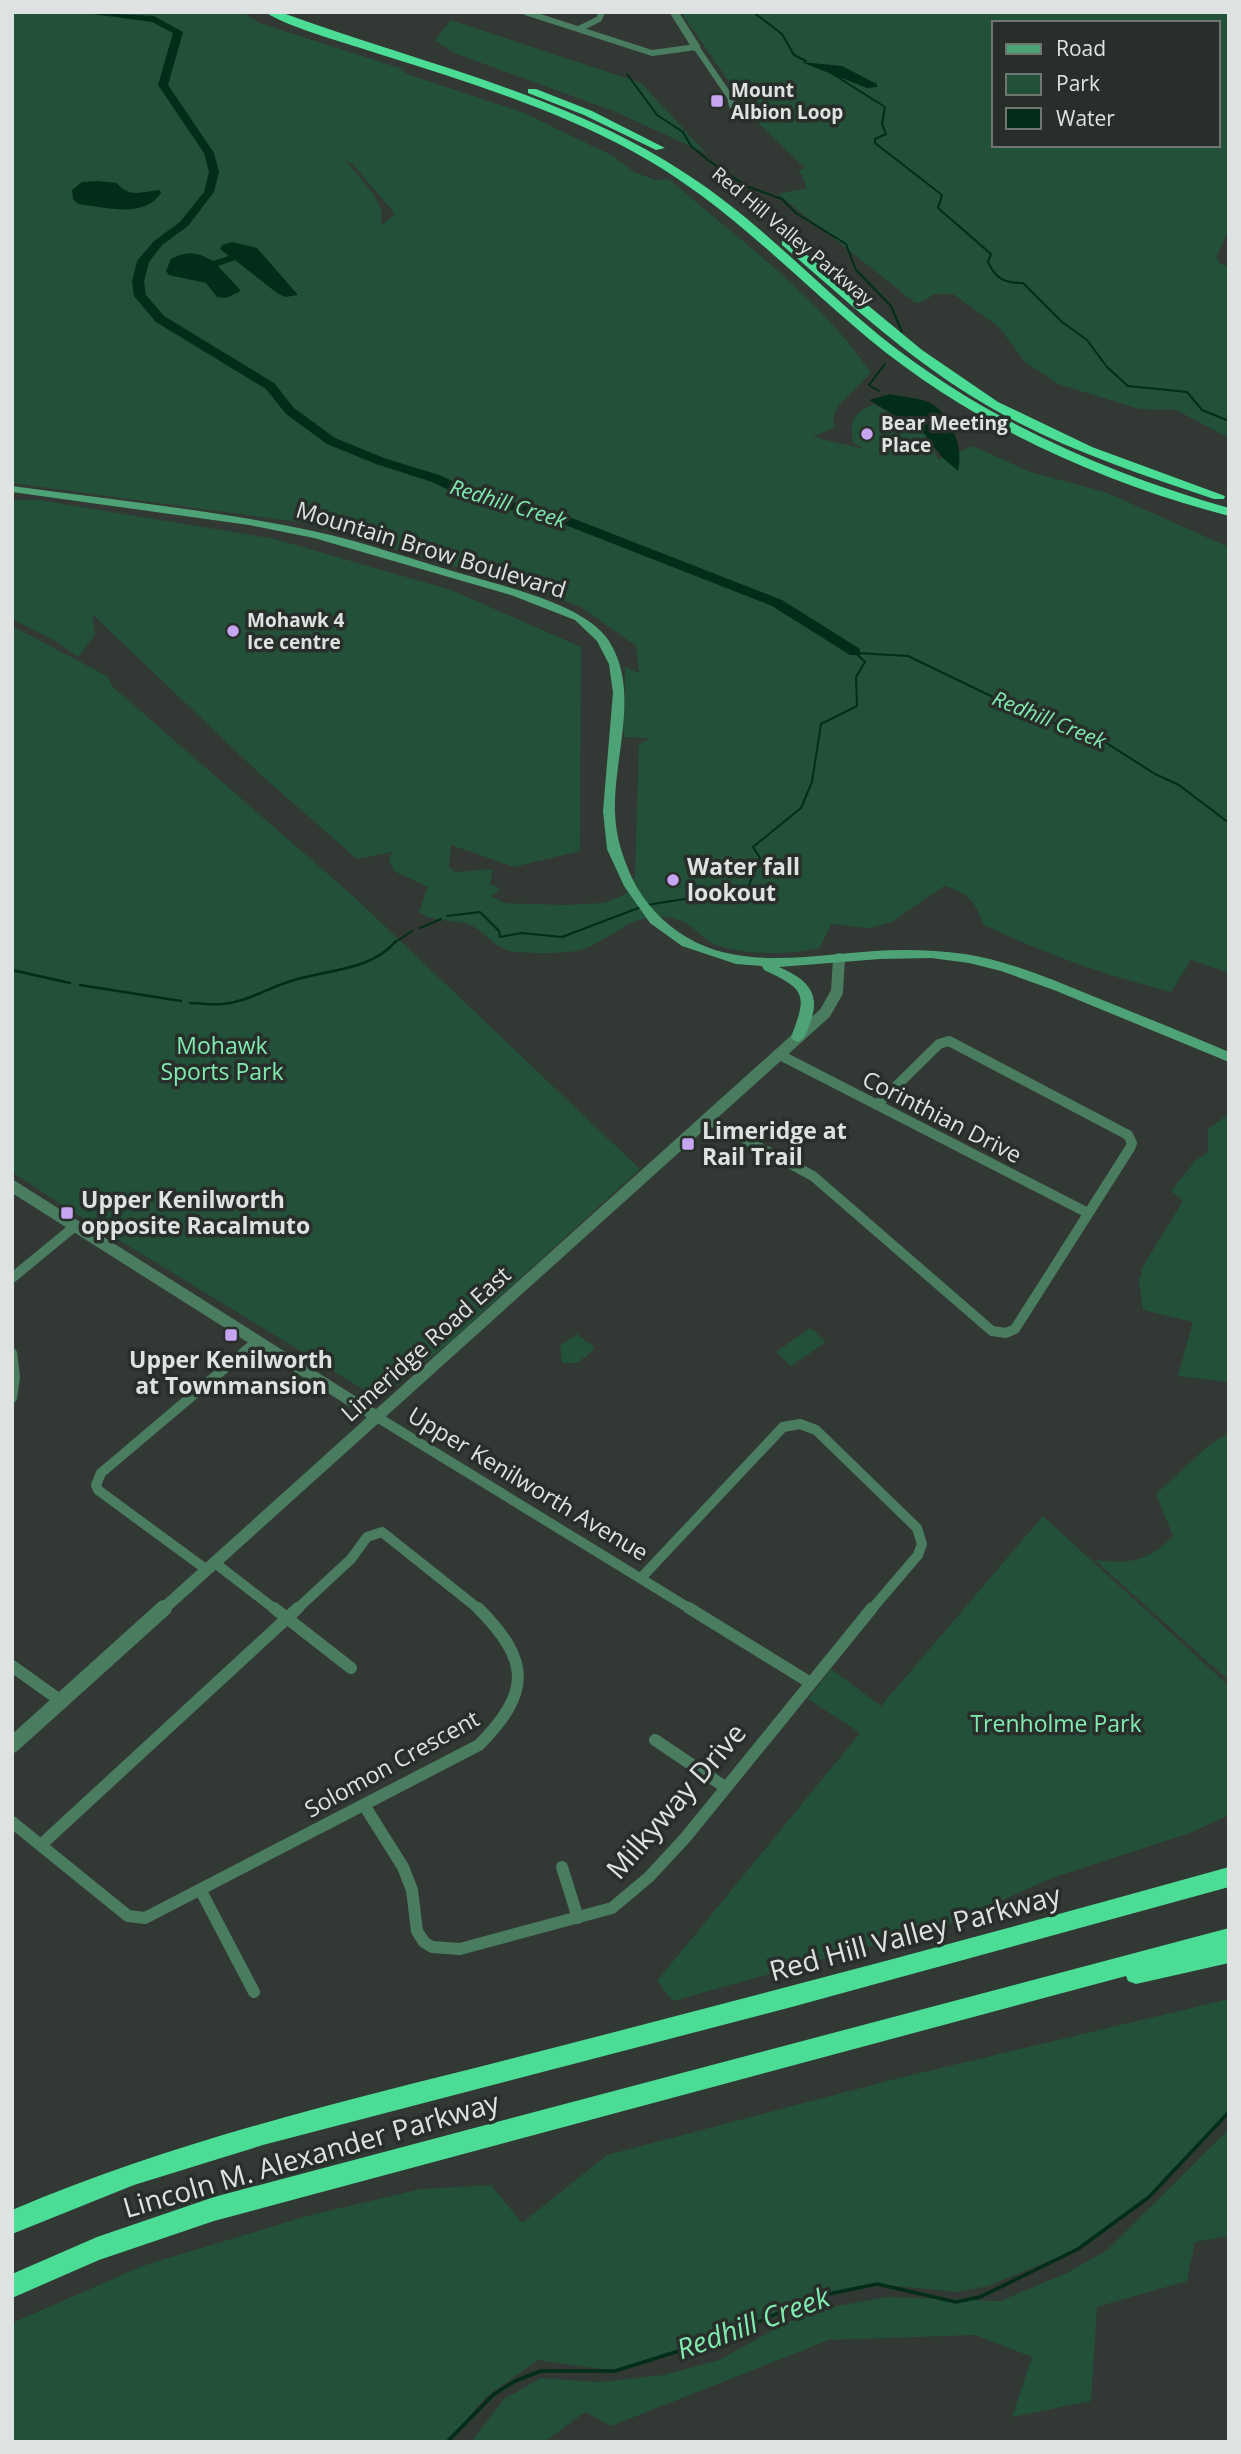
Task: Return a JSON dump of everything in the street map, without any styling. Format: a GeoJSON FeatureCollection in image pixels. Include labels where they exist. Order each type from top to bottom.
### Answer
{"type":"FeatureCollection","features":[{"type":"Feature","properties":{"kind":"highway","name":"Red Hill Valley Parkway"},"geometry":{"type":"LineString","coordinates":[[270,12],[540,107],[646,154],[714,198],[928,369]]}},
{"type":"Feature","properties":{"kind":"highway","name":"Red Hill Valley Parkway"},"geometry":{"type":"LineString","coordinates":[[303,12],[570,105],[663,150],[756,217],[972,407],[1100,461],[1180,499],[1229,512]]}},
{"type":"Feature","properties":{"kind":"highway","name":"Red Hill Valley Parkway"},"geometry":{"type":"LineString","coordinates":[[1100,461],[1229,499]]}},
{"type":"Feature","properties":{"kind":"highway"},"geometry":{"type":"LineString","coordinates":[[1180,499],[1229,522]]}},
{"type":"Feature","properties":{"kind":"highway","name":"Red Hill Valley Parkway"},"geometry":{"type":"LineString","coordinates":[[616,2043],[922,1964],[1229,1877]]}},
{"type":"Feature","properties":{"kind":"highway"},"geometry":{"type":"LineString","coordinates":[[1070,1980],[1229,1938]]}},
{"type":"Feature","properties":{"kind":"highway"},"geometry":{"type":"LineString","coordinates":[[1070,1980],[1111,1980],[1229,1954]]}},
{"type":"Feature","properties":{"kind":"highway","name":"Lincoln M. Alexander Parkway"},"geometry":{"type":"LineString","coordinates":[[12,2286],[97,2249],[214,2209],[1070,1980]]}},
{"type":"Feature","properties":{"kind":"highway","name":"Lincoln M. Alexander Parkway"},"geometry":{"type":"LineString","coordinates":[[12,2222],[49,2205],[187,2156],[616,2043]]}},
{"type":"Feature","properties":{"kind":"main road","name":"Mountain Brow Boulevard"},"geometry":{"type":"LineString","coordinates":[[12,489],[304,532],[515,593],[579,618],[602,639],[615,664],[619,693],[609,811],[613,849],[630,886],[666,931],[707,952],[753,962],[931,954],[1004,967],[1112,1007],[1229,1057]]}},
{"type":"Feature","properties":{"kind":"main road"},"geometry":{"type":"LineString","coordinates":[[753,962],[789,976],[805,989],[808,1012],[799,1037]]}},
{"type":"Feature","properties":{"kind":"street"},"geometry":{"type":"LineString","coordinates":[[525,12],[652,53],[696,47]]}},
{"type":"Feature","properties":{"kind":"street"},"geometry":{"type":"LineString","coordinates":[[579,29],[599,19],[601,12]]}},
{"type":"Feature","properties":{"kind":"street"},"geometry":{"type":"LineString","coordinates":[[674,12],[730,97],[732,106]]}},
{"type":"Feature","properties":{"kind":"street","name":"Limeridge Road East"},"geometry":{"type":"LineString","coordinates":[[12,1745],[799,1037],[833,1002],[839,959]]}},
{"type":"Feature","properties":{"kind":"street"},"geometry":{"type":"LineString","coordinates":[[707,1119],[813,1176],[992,1331],[1003,1334],[1019,1327],[1130,1148],[1132,1143],[1128,1135],[978,1058],[956,1043],[939,1044],[877,1105]]}},
{"type":"Feature","properties":{"kind":"street","name":"Corinthian Drive"},"geometry":{"type":"LineString","coordinates":[[778,1054],[1088,1213]]}},
{"type":"Feature","properties":{"kind":"street","name":"Upper Kenilworth Avenue"},"geometry":{"type":"LineString","coordinates":[[12,1186],[377,1417],[809,1682]]}},
{"type":"Feature","properties":{"kind":"street"},"geometry":{"type":"LineString","coordinates":[[12,1278],[74,1227]]}},
{"type":"Feature","properties":{"kind":"street"},"geometry":{"type":"LineString","coordinates":[[257,1341],[101,1473],[96,1485],[98,1490],[286,1618],[351,1668]]}},
{"type":"Feature","properties":{"kind":"street"},"geometry":{"type":"LineString","coordinates":[[12,1353],[12,1398]]}},
{"type":"Feature","properties":{"kind":"street","name":"Milkyway Drive"},"geometry":{"type":"LineString","coordinates":[[364,1805],[404,1869],[413,1892],[416,1929],[425,1942],[440,1950],[460,1949],[612,1908],[631,1896],[725,1787],[809,1682],[918,1555],[922,1544],[917,1528],[816,1430],[802,1423],[783,1427],[641,1578]]}},
{"type":"Feature","properties":{"kind":"street","name":"Solomon Crescent"},"geometry":{"type":"LineString","coordinates":[[12,1822],[43,1844],[128,1916],[145,1918],[479,1745],[500,1729],[514,1707],[519,1683],[516,1658],[487,1613],[389,1535],[382,1532],[367,1536],[351,1559],[43,1844]]}},
{"type":"Feature","properties":{"kind":"street"},"geometry":{"type":"LineString","coordinates":[[12,1666],[61,1701]]}},
{"type":"Feature","properties":{"kind":"street"},"geometry":{"type":"LineString","coordinates":[[655,1740],[725,1787]]}},
{"type":"Feature","properties":{"kind":"street"},"geometry":{"type":"LineString","coordinates":[[562,1867],[578,1918]]}},
{"type":"Feature","properties":{"kind":"street"},"geometry":{"type":"LineString","coordinates":[[201,1891],[254,1992]]}},
{"type":"Feature","properties":{"kind":"green space"},"geometry":{"type":"Polygon","coordinates":[[[12,12],[242,12],[259,23],[400,68],[407,74],[522,112],[613,156],[634,172],[655,180],[669,179],[776,270],[827,319],[871,373],[837,407],[833,420],[836,426],[813,437],[864,449],[853,442],[853,423],[858,414],[874,404],[929,437],[938,460],[973,446],[1030,472],[1105,492],[1229,547],[1229,973],[1191,960],[1171,992],[1123,979],[1053,955],[984,925],[977,910],[965,895],[944,886],[892,922],[868,928],[831,924],[820,948],[808,950],[761,953],[729,949],[715,944],[683,922],[664,917],[641,919],[580,950],[535,953],[505,949],[470,925],[437,920],[419,912],[428,887],[394,871],[389,859],[392,852],[357,859],[261,775],[92,614],[95,635],[78,657],[54,640],[12,619],[12,500],[39,500],[275,539],[451,590],[581,647],[580,851],[514,867],[451,845],[449,867],[455,872],[493,869],[490,884],[500,889],[491,896],[504,903],[604,903],[626,894],[635,876],[639,744],[650,738],[624,737],[625,667],[639,673],[636,646],[581,607],[553,596],[305,523],[12,483],[12,12]],[[346,162],[378,203],[382,211],[381,226],[395,214],[353,164],[346,162]]]}},
{"type":"Feature","properties":{"kind":"green space"},"geometry":{"type":"Polygon","coordinates":[[[681,12],[1229,12],[1229,228],[1217,256],[1219,263],[1229,267],[1229,438],[1176,410],[1139,409],[1058,384],[1025,362],[999,327],[953,294],[935,294],[919,303],[914,302],[778,194],[807,188],[799,170],[805,168],[755,120],[681,12]]]}},
{"type":"Feature","properties":{"kind":"green space"},"geometry":{"type":"Polygon","coordinates":[[[451,20],[641,83],[707,154],[616,112],[454,53],[435,40],[451,20]]]}},
{"type":"Feature","properties":{"kind":"green space","name":"Mohawk Sports Park"},"geometry":{"type":"Polygon","coordinates":[[[12,626],[107,676],[113,687],[352,895],[640,1169],[451,1341],[379,1399],[12,1172],[12,626]]]}},
{"type":"Feature","properties":{"kind":"green space"},"geometry":{"type":"Polygon","coordinates":[[[1229,1114],[1229,1382],[1178,1376],[1193,1322],[1143,1310],[1139,1281],[1143,1266],[1183,1201],[1171,1191],[1195,1161],[1208,1152],[1208,1129],[1229,1114]]]}},
{"type":"Feature","properties":{"kind":"green space"},"geometry":{"type":"Polygon","coordinates":[[[810,1328],[826,1342],[791,1366],[776,1352],[810,1328]]]}},
{"type":"Feature","properties":{"kind":"green space"},"geometry":{"type":"Polygon","coordinates":[[[577,1334],[594,1347],[593,1351],[577,1363],[562,1363],[560,1346],[577,1334]]]}},
{"type":"Feature","properties":{"kind":"green space"},"geometry":{"type":"Polygon","coordinates":[[[1229,1432],[1229,1681],[1095,1560],[1128,1561],[1146,1556],[1164,1545],[1173,1536],[1156,1494],[1206,1448],[1229,1432]]]}},
{"type":"Feature","properties":{"kind":"green space","name":"Trenholme Park"},"geometry":{"type":"Polygon","coordinates":[[[1043,1516],[1229,1686],[1229,1815],[1190,1833],[1052,1878],[949,1924],[673,2001],[657,1981],[860,1733],[808,1699],[831,1669],[881,1706],[1043,1516]]]}},
{"type":"Feature","properties":{"kind":"green space"},"geometry":{"type":"Polygon","coordinates":[[[1229,1999],[1229,2112],[1152,2194],[1078,2249],[988,2286],[957,2292],[877,2284],[814,2297],[727,2336],[615,2371],[538,2360],[487,2396],[447,2442],[12,2442],[12,2323],[145,2265],[307,2216],[421,2189],[491,2185],[522,2223],[607,2155],[895,2079],[1229,1999]]]}},
{"type":"Feature","properties":{"kind":"green space"},"geometry":{"type":"Polygon","coordinates":[[[1229,2129],[1229,2236],[1195,2242],[1187,2281],[1097,2307],[1091,2401],[1012,2417],[1032,2357],[975,2335],[829,2340],[611,2426],[585,2412],[544,2442],[471,2442],[504,2399],[541,2378],[599,2382],[664,2375],[719,2360],[808,2311],[888,2297],[1000,2301],[1067,2273],[1107,2250],[1229,2129]]]}},
{"type":"Feature","properties":{"kind":"water"},"geometry":{"type":"Polygon","coordinates":[[[801,62],[842,66],[877,84],[877,87],[867,88],[801,62]]]}},
{"type":"Feature","properties":{"kind":"water"},"geometry":{"type":"Polygon","coordinates":[[[82,182],[117,183],[131,193],[160,190],[161,193],[154,201],[134,209],[78,204],[73,199],[72,190],[82,182]]]}},
{"type":"Feature","properties":{"kind":"water"},"geometry":{"type":"Polygon","coordinates":[[[232,242],[257,248],[298,295],[285,297],[277,293],[235,260],[218,266],[241,291],[226,298],[217,297],[206,283],[169,275],[166,271],[171,259],[182,254],[197,254],[213,261],[229,256],[220,249],[222,245],[232,242]]]}},
{"type":"Feature","properties":{"kind":"water"},"geometry":{"type":"Polygon","coordinates":[[[890,394],[924,401],[940,411],[951,426],[958,444],[958,471],[942,457],[923,432],[869,400],[890,394]]]}},
{"type":"Feature","properties":{"kind":"waterway","name":"Redhill Creek"},"geometry":{"type":"LineString","coordinates":[[83,12],[154,19],[178,32],[163,85],[209,153],[214,172],[209,192],[184,224],[158,243],[143,261],[138,282],[140,296],[160,319],[270,386],[290,411],[331,441],[380,461],[437,479],[477,498],[554,516],[777,603],[855,652]]}},
{"type":"Feature","properties":{"kind":"waterway"},"geometry":{"type":"LineString","coordinates":[[753,12],[782,34],[794,55],[806,61]]}},
{"type":"Feature","properties":{"kind":"waterway"},"geometry":{"type":"LineString","coordinates":[[828,71],[885,107],[882,124],[886,134],[875,139],[875,143],[942,195],[938,208],[991,254],[988,262],[998,276],[1006,281],[1023,283],[1062,322],[1087,340],[1107,367],[1128,386],[1187,392],[1202,410],[1229,421]]}},
{"type":"Feature","properties":{"kind":"waterway"},"geometry":{"type":"LineString","coordinates":[[627,74],[657,115],[683,132],[691,146],[708,160],[746,186],[782,199],[796,213],[846,244],[856,270],[891,306],[902,332]]}},
{"type":"Feature","properties":{"kind":"waterway"},"geometry":{"type":"LineString","coordinates":[[879,391],[869,385],[885,364]]}},
{"type":"Feature","properties":{"kind":"waterway"},"geometry":{"type":"LineString","coordinates":[[647,905],[684,899],[729,903],[746,892],[760,858],[753,847],[801,808],[812,782],[821,724],[857,706],[856,677],[865,662],[855,652]]}},
{"type":"Feature","properties":{"kind":"waterway","name":"Redhill Creek"},"geometry":{"type":"LineString","coordinates":[[857,653],[908,656],[1032,716],[1097,737],[1155,774],[1179,785],[1229,823]]}},
{"type":"Feature","properties":{"kind":"waterway"},"geometry":{"type":"LineString","coordinates":[[447,916],[480,912],[499,931],[500,937],[521,933],[562,937],[641,907]]}},
{"type":"Feature","properties":{"kind":"waterway"},"geometry":{"type":"LineString","coordinates":[[420,928],[441,919]]}},
{"type":"Feature","properties":{"kind":"waterway"},"geometry":{"type":"LineString","coordinates":[[394,943],[412,931]]}},
{"type":"Feature","properties":{"kind":"waterway"},"geometry":{"type":"LineString","coordinates":[[190,1003],[231,1003],[299,978],[359,965],[385,951],[396,941]]}},
{"type":"Feature","properties":{"kind":"waterway"},"geometry":{"type":"LineString","coordinates":[[12,970],[70,983]]}},
{"type":"Feature","properties":{"kind":"waterway"},"geometry":{"type":"LineString","coordinates":[[80,985],[181,1001]]}},
{"type":"Feature","properties":{"kind":"waterway","name":"Redhill Creek"},"geometry":{"type":"LineString","coordinates":[[447,2442],[493,2395],[515,2381],[541,2371],[615,2371],[727,2336],[814,2297],[877,2284],[956,2302],[980,2297],[1078,2249],[1149,2197],[1229,2112]]}},
{"type":"Feature","properties":{"kind":"place","name":"Mount Albion Loop"},"geometry":{"type":"Point","coordinates":[717,101]}},
{"type":"Feature","properties":{"kind":"place","name":"Bear Meeting Place"},"geometry":{"type":"Point","coordinates":[867,434]}},
{"type":"Feature","properties":{"kind":"place","name":"Mohawk 4 Ice centre"},"geometry":{"type":"Point","coordinates":[233,631]}},
{"type":"Feature","properties":{"kind":"place","name":"Water fall lookout"},"geometry":{"type":"Point","coordinates":[673,880]}},
{"type":"Feature","properties":{"kind":"place","name":"Limeridge at Rail Trail"},"geometry":{"type":"Point","coordinates":[688,1144]}},
{"type":"Feature","properties":{"kind":"place","name":"Upper Kenilworth opposite Racalmuto"},"geometry":{"type":"Point","coordinates":[67,1213]}},
{"type":"Feature","properties":{"kind":"place","name":"Upper Kenilworth at Townmansion"},"geometry":{"type":"Point","coordinates":[231,1335]}}]}
